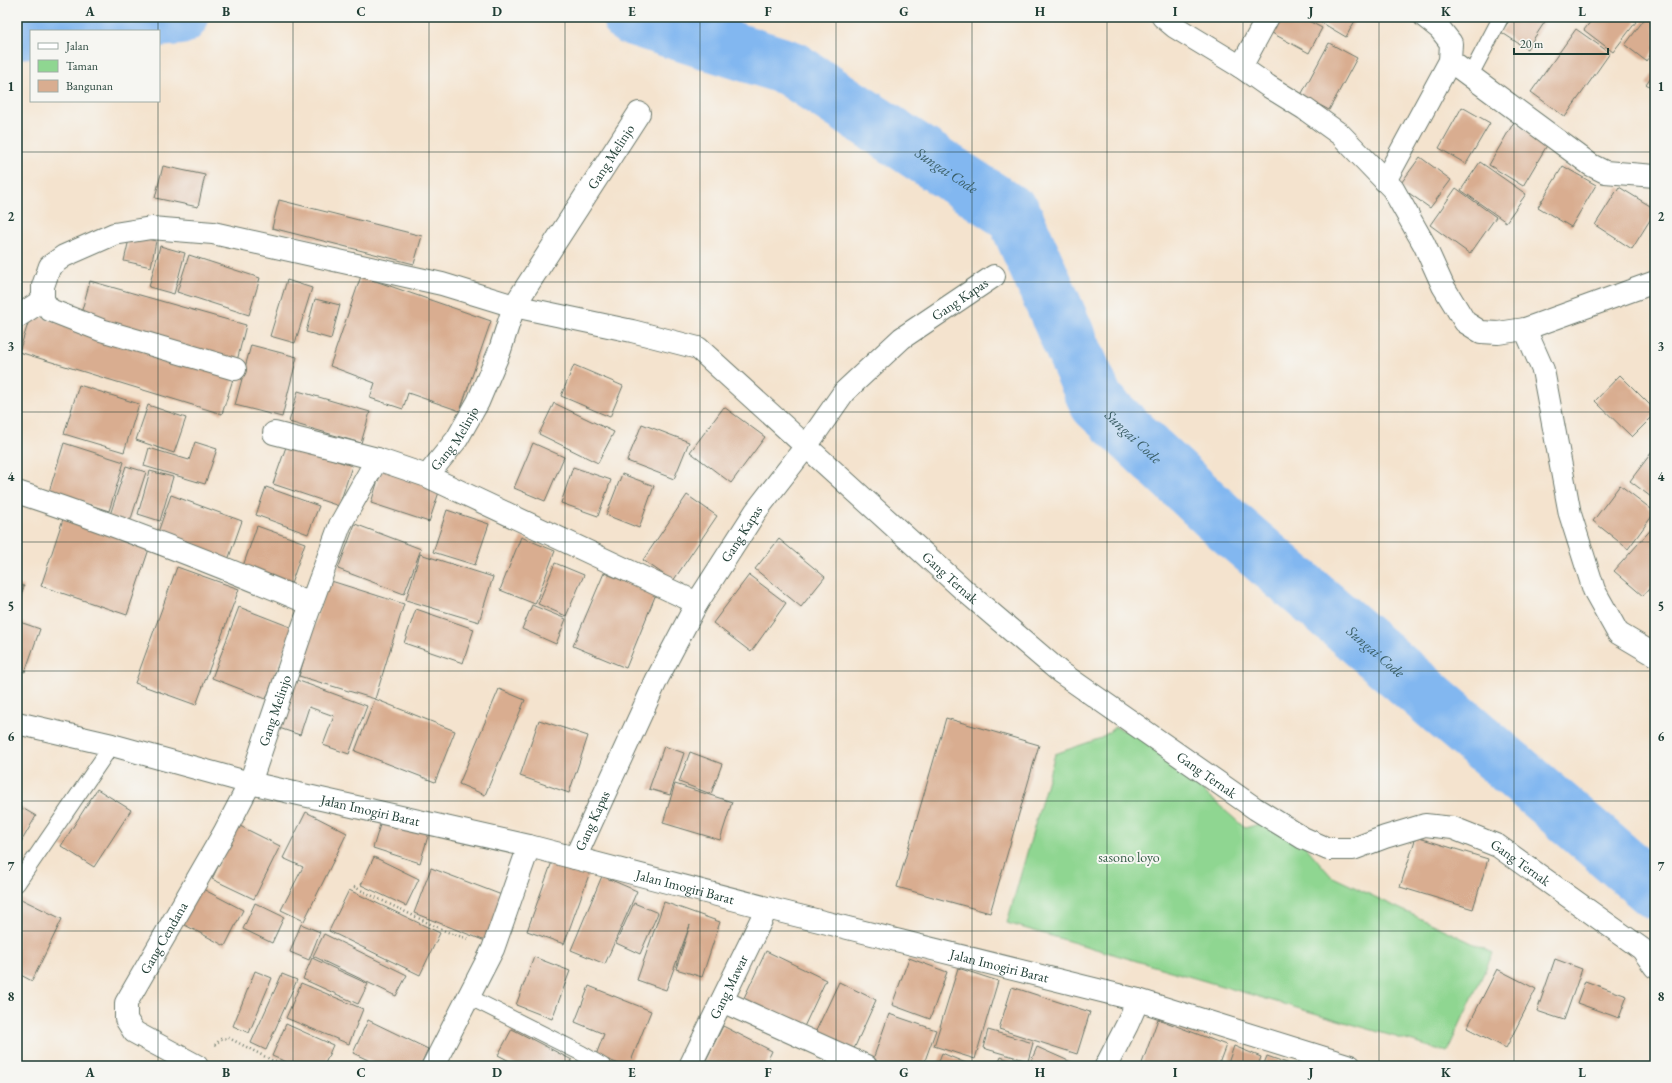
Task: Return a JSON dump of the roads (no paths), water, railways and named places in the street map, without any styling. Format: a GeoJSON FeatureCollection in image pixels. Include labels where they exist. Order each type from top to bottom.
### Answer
{"type":"FeatureCollection","features":[{"type":"Feature","properties":{"kind":"street"},"geometry":{"type":"LineString","coordinates":[[1163,17],[1176,27],[1305,109],[1341,135],[1392,189],[1420,238],[1443,286],[1465,322],[1481,332],[1498,333],[1525,328],[1655,282]]}},
{"type":"Feature","properties":{"kind":"street"},"geometry":{"type":"LineString","coordinates":[[1241,67],[1268,17]]}},
{"type":"Feature","properties":{"kind":"street"},"geometry":{"type":"LineString","coordinates":[[1385,181],[1450,61],[1451,43],[1440,29],[1425,17]]}},
{"type":"Feature","properties":{"kind":"street"},"geometry":{"type":"LineString","coordinates":[[1450,61],[1591,165],[1605,172],[1655,176]]}},
{"type":"Feature","properties":{"kind":"street","name":"Gang Melinjo"},"geometry":{"type":"LineString","coordinates":[[250,783],[311,604],[340,525],[377,459],[427,476],[460,434],[478,402],[500,350],[514,306],[639,113]]}},
{"type":"Feature","properties":{"kind":"street","name":"Gang Ternak"},"geometry":{"type":"LineString","coordinates":[[43,300],[43,286],[50,266],[64,256],[114,234],[151,228],[213,233],[442,284],[514,306],[632,331],[698,348],[964,590],[1060,672],[1256,809],[1303,838],[1328,849],[1353,849],[1384,837],[1425,825],[1453,828],[1492,843],[1642,949],[1655,967]]}},
{"type":"Feature","properties":{"kind":"street","name":"Gang Kapas"},"geometry":{"type":"LineString","coordinates":[[575,858],[657,679],[697,603],[756,511],[844,392],[902,338],[994,276]]}},
{"type":"Feature","properties":{"kind":"street"},"geometry":{"type":"LineString","coordinates":[[17,317],[43,300],[50,310],[101,330],[235,369]]}},
{"type":"Feature","properties":{"kind":"street"},"geometry":{"type":"LineString","coordinates":[[1525,328],[1543,370],[1570,514],[1594,590],[1618,633],[1655,655]]}},
{"type":"Feature","properties":{"kind":"street"},"geometry":{"type":"LineString","coordinates":[[274,433],[377,459]]}},
{"type":"Feature","properties":{"kind":"street"},"geometry":{"type":"LineString","coordinates":[[427,476],[697,603]]}},
{"type":"Feature","properties":{"kind":"street"},"geometry":{"type":"LineString","coordinates":[[17,492],[75,511],[226,568],[311,604]]}},
{"type":"Feature","properties":{"kind":"street","name":"Jalan Imogiri Barat"},"geometry":{"type":"LineString","coordinates":[[17,723],[112,745],[250,783],[529,846],[767,908],[1138,1000],[1350,1066]]}},
{"type":"Feature","properties":{"kind":"street","name":"Gang Cendana"},"geometry":{"type":"LineString","coordinates":[[197,1066],[134,1032],[126,1019],[126,1004],[224,833],[250,783]]}},
{"type":"Feature","properties":{"kind":"street"},"geometry":{"type":"LineString","coordinates":[[433,1066],[493,949],[529,846]]}},
{"type":"Feature","properties":{"kind":"street","name":"Gang Mawar"},"geometry":{"type":"LineString","coordinates":[[690,1066],[767,908]]}},
{"type":"Feature","properties":{"kind":"street"},"geometry":{"type":"LineString","coordinates":[[1106,1066],[1138,1000]]}},
{"type":"Feature","properties":{"kind":"street"},"geometry":{"type":"LineString","coordinates":[[722,1001],[863,1065]]}},
{"type":"Feature","properties":{"kind":"lane"},"geometry":{"type":"LineString","coordinates":[[1470,76],[1502,17]]}},
{"type":"Feature","properties":{"kind":"lane"},"geometry":{"type":"LineString","coordinates":[[17,884],[112,745]]}},
{"type":"Feature","properties":{"kind":"lane"},"geometry":{"type":"LineString","coordinates":[[468,996],[581,1053],[603,1066]]}},
{"type":"Feature","properties":{"kind":"waterway","name":"Sungai Code"},"geometry":{"type":"LineString","coordinates":[[17,31],[180,17]]}},
{"type":"Feature","properties":{"kind":"waterway","name":"Sungai Code"},"geometry":{"type":"LineString","coordinates":[[630,17],[790,68],[1014,215],[1097,403],[1225,523],[1655,891]]}},
{"type":"Feature","properties":{"kind":"park label","name":"sasono loyo"},"geometry":{"type":"Point","coordinates":[1129,857]}}]}
